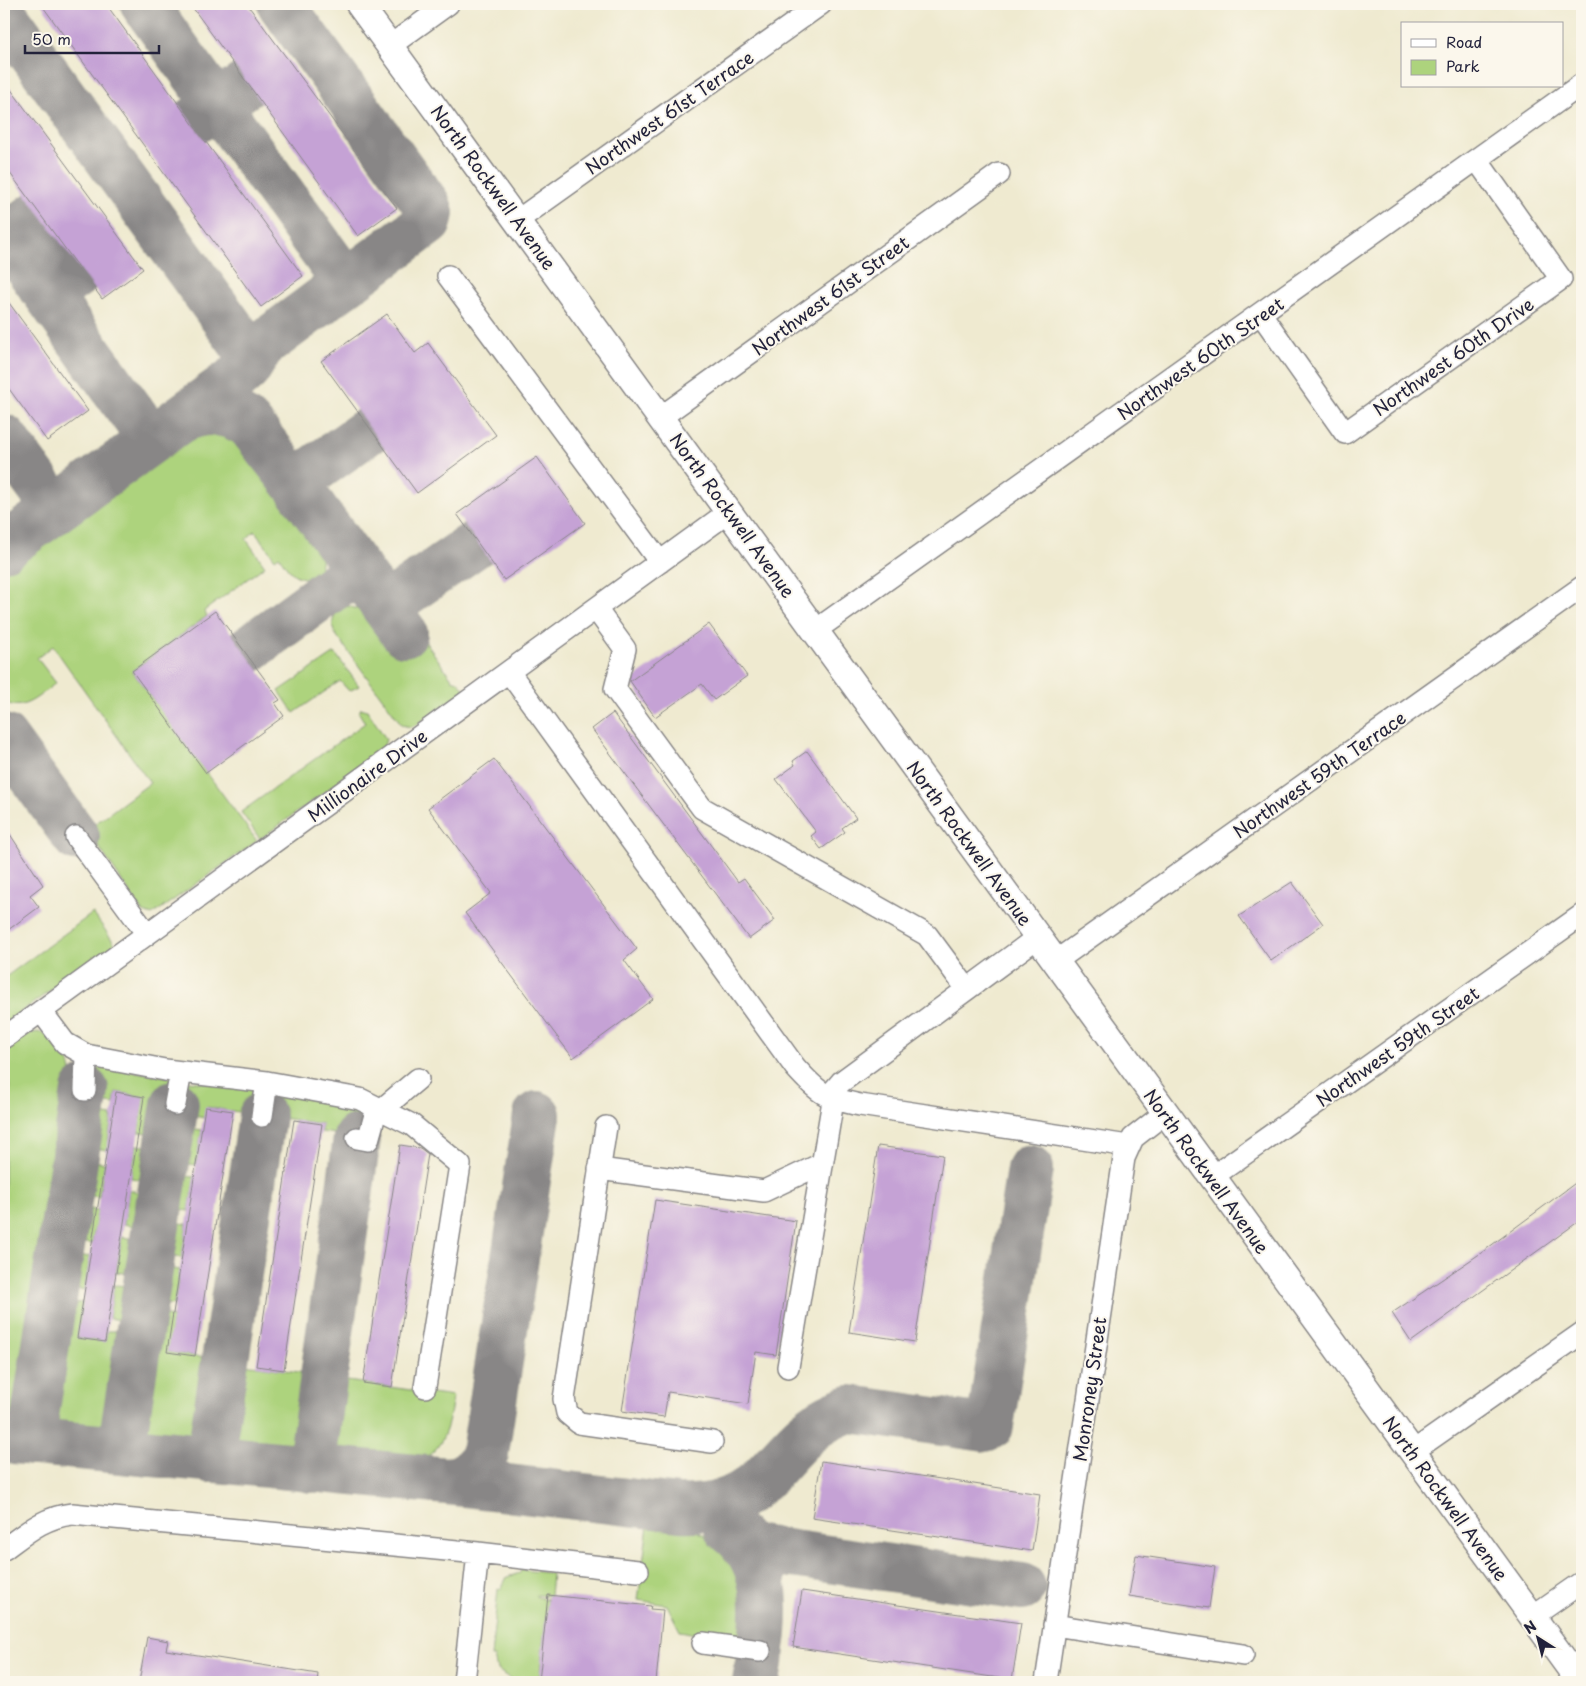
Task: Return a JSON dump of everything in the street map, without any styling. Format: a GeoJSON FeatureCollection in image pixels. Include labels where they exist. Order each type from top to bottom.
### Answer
{"type":"FeatureCollection","features":[{"type":"Feature","properties":{"kind":"main road","name":"North Rockwell Avenue"},"geometry":{"type":"LineString","coordinates":[[360,4],[1580,1682]]}},
{"type":"Feature","properties":{"kind":"street"},"geometry":{"type":"LineString","coordinates":[[391,45],[448,4]]}},
{"type":"Feature","properties":{"kind":"street","name":"Northwest 61st Terrace"},"geometry":{"type":"LineString","coordinates":[[518,220],[821,4]]}},
{"type":"Feature","properties":{"kind":"street","name":"Northwest 60th Street"},"geometry":{"type":"LineString","coordinates":[[816,630],[1582,84]]}},
{"type":"Feature","properties":{"kind":"street","name":"Northwest 60th Drive"},"geometry":{"type":"LineString","coordinates":[[1261,314],[1344,433],[1545,290],[1561,278],[1476,160]]}},
{"type":"Feature","properties":{"kind":"street","name":"Northwest 61st Street"},"geometry":{"type":"LineString","coordinates":[[661,417],[999,174]]}},
{"type":"Feature","properties":{"kind":"street"},"geometry":{"type":"LineString","coordinates":[[448,276],[660,562]]}},
{"type":"Feature","properties":{"kind":"street","name":"Millionaire Drive"},"geometry":{"type":"LineString","coordinates":[[4,1038],[730,511]]}},
{"type":"Feature","properties":{"kind":"street","name":"Northwest 59th Terrace"},"geometry":{"type":"LineString","coordinates":[[1056,962],[1582,587]]}},
{"type":"Feature","properties":{"kind":"street"},"geometry":{"type":"LineString","coordinates":[[596,609],[626,649],[614,689],[702,808],[927,935],[967,989]]}},
{"type":"Feature","properties":{"kind":"street"},"geometry":{"type":"LineString","coordinates":[[509,672],[795,1067],[809,1082],[832,1099],[1128,1146]]}},
{"type":"Feature","properties":{"kind":"street"},"geometry":{"type":"LineString","coordinates":[[76,837],[147,934]]}},
{"type":"Feature","properties":{"kind":"street","name":"Northwest 59th Street"},"geometry":{"type":"LineString","coordinates":[[1212,1177],[1582,915]]}},
{"type":"Feature","properties":{"kind":"street"},"geometry":{"type":"LineString","coordinates":[[788,1367],[835,1089],[841,1082],[1038,936]]}},
{"type":"Feature","properties":{"kind":"street"},"geometry":{"type":"LineString","coordinates":[[41,1011],[65,1042],[86,1055],[181,1072],[267,1082],[360,1099],[412,1125],[460,1164],[425,1387]]}},
{"type":"Feature","properties":{"kind":"street"},"geometry":{"type":"LineString","coordinates":[[85,1090],[86,1055]]}},
{"type":"Feature","properties":{"kind":"street"},"geometry":{"type":"LineString","coordinates":[[175,1104],[181,1072]]}},
{"type":"Feature","properties":{"kind":"street"},"geometry":{"type":"LineString","coordinates":[[357,1138],[368,1140],[374,1115],[418,1079]]}},
{"type":"Feature","properties":{"kind":"street"},"geometry":{"type":"LineString","coordinates":[[262,1116],[267,1082]]}},
{"type":"Feature","properties":{"kind":"street","name":"Monroney Street"},"geometry":{"type":"LineString","coordinates":[[1046,1682],[1121,1173],[1128,1146],[1142,1129],[1165,1113]]}},
{"type":"Feature","properties":{"kind":"street"},"geometry":{"type":"LineString","coordinates":[[606,1127],[564,1399],[567,1413],[579,1423],[712,1442]]}},
{"type":"Feature","properties":{"kind":"street"},"geometry":{"type":"LineString","coordinates":[[599,1168],[764,1191],[821,1164]]}},
{"type":"Feature","properties":{"kind":"street"},"geometry":{"type":"LineString","coordinates":[[1412,1452],[1582,1333]]}},
{"type":"Feature","properties":{"kind":"street"},"geometry":{"type":"LineString","coordinates":[[4,1549],[42,1522],[56,1516],[72,1514],[478,1553],[638,1571]]}},
{"type":"Feature","properties":{"kind":"street"},"geometry":{"type":"LineString","coordinates":[[464,1682],[478,1553]]}},
{"type":"Feature","properties":{"kind":"street"},"geometry":{"type":"LineString","coordinates":[[1533,1616],[1582,1582]]}},
{"type":"Feature","properties":{"kind":"street"},"geometry":{"type":"LineString","coordinates":[[1054,1626],[1242,1655]]}},
{"type":"Feature","properties":{"kind":"street"},"geometry":{"type":"LineString","coordinates":[[703,1643],[760,1651]]}},
{"type":"Feature","properties":{"kind":"green space"},"geometry":{"type":"Polygon","coordinates":[[[201,434],[220,435],[244,448],[321,554],[321,562],[320,568],[313,576],[310,578],[299,577],[288,569],[279,556],[275,559],[255,531],[246,539],[265,566],[204,611],[207,616],[132,671],[257,841],[152,915],[143,912],[90,834],[92,826],[150,783],[53,646],[37,658],[56,683],[25,704],[11,705],[4,701],[4,572],[185,440],[186,442],[201,434]]]}},
{"type":"Feature","properties":{"kind":"green space"},"geometry":{"type":"Polygon","coordinates":[[[350,606],[361,611],[387,645],[414,626],[452,679],[458,681],[465,690],[416,725],[410,727],[402,725],[334,632],[333,622],[335,614],[341,609],[350,606]]]}},
{"type":"Feature","properties":{"kind":"green space"},"geometry":{"type":"Polygon","coordinates":[[[335,653],[359,686],[349,691],[340,681],[294,713],[279,691],[335,653]]]}},
{"type":"Feature","properties":{"kind":"green space"},"geometry":{"type":"Polygon","coordinates":[[[361,708],[367,710],[386,739],[383,750],[260,839],[241,812],[365,723],[359,713],[361,708]]]}},
{"type":"Feature","properties":{"kind":"green space"},"geometry":{"type":"Polygon","coordinates":[[[93,913],[115,944],[4,1024],[4,978],[93,913]]]}},
{"type":"Feature","properties":{"kind":"green space"},"geometry":{"type":"Polygon","coordinates":[[[37,1032],[48,1035],[63,1048],[70,1068],[74,1099],[27,1403],[21,1414],[12,1421],[4,1423],[4,1120],[10,1089],[6,1067],[6,1053],[10,1047],[28,1034],[37,1032]]]}},
{"type":"Feature","properties":{"kind":"green space"},"geometry":{"type":"Polygon","coordinates":[[[101,1066],[173,1078],[170,1102],[164,1101],[160,1128],[152,1133],[138,1132],[143,1097],[116,1092],[114,1104],[101,1102],[95,1088],[94,1079],[97,1070],[101,1066]]]}},
{"type":"Feature","properties":{"kind":"green space"},"geometry":{"type":"Polygon","coordinates":[[[187,1081],[256,1087],[258,1115],[206,1107],[204,1118],[190,1115],[183,1102],[187,1081]]]}},
{"type":"Feature","properties":{"kind":"green space"},"geometry":{"type":"Polygon","coordinates":[[[273,1089],[361,1110],[357,1137],[321,1132],[322,1124],[269,1116],[273,1089]]]}},
{"type":"Feature","properties":{"kind":"green space"},"geometry":{"type":"Polygon","coordinates":[[[99,1114],[112,1116],[107,1150],[94,1148],[88,1141],[91,1119],[99,1114]]]}},
{"type":"Feature","properties":{"kind":"green space"},"geometry":{"type":"Polygon","coordinates":[[[188,1128],[202,1130],[196,1165],[183,1163],[176,1154],[179,1135],[188,1128]]]}},
{"type":"Feature","properties":{"kind":"green space"},"geometry":{"type":"Polygon","coordinates":[[[136,1145],[151,1147],[156,1154],[152,1175],[144,1180],[131,1178],[136,1145]]]}},
{"type":"Feature","properties":{"kind":"green space"},"geometry":{"type":"Polygon","coordinates":[[[93,1161],[105,1163],[99,1197],[86,1195],[81,1187],[83,1168],[93,1161]]]}},
{"type":"Feature","properties":{"kind":"green space"},"geometry":{"type":"Polygon","coordinates":[[[182,1176],[195,1177],[189,1211],[175,1209],[169,1201],[172,1182],[182,1176]]]}},
{"type":"Feature","properties":{"kind":"green space"},"geometry":{"type":"Polygon","coordinates":[[[129,1190],[143,1193],[149,1201],[146,1221],[136,1227],[124,1224],[129,1190]]]}},
{"type":"Feature","properties":{"kind":"green space"},"geometry":{"type":"Polygon","coordinates":[[[84,1208],[98,1210],[92,1244],[80,1242],[73,1235],[76,1214],[84,1208]]]}},
{"type":"Feature","properties":{"kind":"green space"},"geometry":{"type":"Polygon","coordinates":[[[173,1222],[187,1224],[182,1258],[169,1256],[162,1247],[165,1229],[173,1222]]]}},
{"type":"Feature","properties":{"kind":"green space"},"geometry":{"type":"Polygon","coordinates":[[[122,1237],[136,1239],[142,1247],[138,1269],[131,1274],[116,1272],[122,1237]]]}},
{"type":"Feature","properties":{"kind":"green space"},"geometry":{"type":"Polygon","coordinates":[[[78,1255],[90,1257],[85,1290],[72,1288],[66,1281],[69,1261],[78,1255]]]}},
{"type":"Feature","properties":{"kind":"green space"},"geometry":{"type":"Polygon","coordinates":[[[168,1268],[180,1270],[174,1305],[161,1303],[155,1292],[158,1275],[168,1268]]]}},
{"type":"Feature","properties":{"kind":"green space"},"geometry":{"type":"Polygon","coordinates":[[[114,1285],[129,1286],[135,1294],[131,1315],[121,1320],[109,1318],[114,1285]]]}},
{"type":"Feature","properties":{"kind":"green space"},"geometry":{"type":"Polygon","coordinates":[[[70,1302],[83,1303],[78,1338],[105,1342],[107,1331],[115,1331],[127,1338],[117,1413],[109,1424],[100,1429],[90,1431],[79,1431],[59,1425],[47,1411],[61,1308],[70,1302]]]}},
{"type":"Feature","properties":{"kind":"green space"},"geometry":{"type":"Polygon","coordinates":[[[161,1315],[173,1317],[168,1352],[207,1358],[213,1363],[204,1421],[192,1435],[178,1437],[178,1439],[151,1435],[138,1423],[136,1415],[150,1322],[161,1315]]]}},
{"type":"Feature","properties":{"kind":"green space"},"geometry":{"type":"Polygon","coordinates":[[[244,1364],[305,1373],[311,1380],[307,1412],[301,1432],[287,1444],[276,1446],[276,1449],[247,1446],[247,1443],[238,1439],[232,1433],[230,1423],[231,1400],[237,1369],[244,1364]]]}},
{"type":"Feature","properties":{"kind":"green space"},"geometry":{"type":"Polygon","coordinates":[[[340,1380],[453,1396],[448,1422],[441,1441],[432,1453],[420,1459],[406,1461],[345,1455],[345,1453],[333,1445],[328,1431],[336,1384],[340,1380]]]}},
{"type":"Feature","properties":{"kind":"green space"},"geometry":{"type":"Polygon","coordinates":[[[648,1525],[697,1531],[713,1540],[728,1552],[739,1571],[747,1597],[749,1610],[747,1622],[742,1631],[733,1637],[721,1638],[680,1631],[667,1605],[638,1600],[648,1525]]]}},
{"type":"Feature","properties":{"kind":"green space"},"geometry":{"type":"Polygon","coordinates":[[[521,1570],[552,1573],[550,1596],[537,1595],[537,1597],[548,1599],[539,1682],[509,1679],[509,1677],[497,1670],[494,1657],[491,1657],[498,1589],[501,1589],[507,1577],[520,1573],[521,1570]]]}},
{"type":"Feature","properties":{"kind":"building"},"geometry":{"type":"Polygon","coordinates":[[[41,4],[106,4],[303,276],[261,307],[41,4]]]}},
{"type":"Feature","properties":{"kind":"building"},"geometry":{"type":"Polygon","coordinates":[[[190,4],[247,4],[397,208],[358,236],[190,4]]]}},
{"type":"Feature","properties":{"kind":"building"},"geometry":{"type":"Polygon","coordinates":[[[4,80],[143,269],[102,299],[4,165],[4,80]]]}},
{"type":"Feature","properties":{"kind":"building"},"geometry":{"type":"Polygon","coordinates":[[[4,296],[88,411],[47,441],[4,382],[4,296]]]}},
{"type":"Feature","properties":{"kind":"building"},"geometry":{"type":"Polygon","coordinates":[[[387,314],[415,353],[428,343],[496,435],[417,493],[321,361],[387,314]]]}},
{"type":"Feature","properties":{"kind":"building"},"geometry":{"type":"Polygon","coordinates":[[[537,457],[585,523],[504,580],[457,514],[537,457]]]}},
{"type":"Feature","properties":{"kind":"building"},"geometry":{"type":"Polygon","coordinates":[[[215,611],[280,700],[275,703],[284,716],[206,773],[132,671],[215,611]]]}},
{"type":"Feature","properties":{"kind":"building"},"geometry":{"type":"Polygon","coordinates":[[[709,624],[747,676],[714,700],[702,684],[655,717],[630,681],[709,624]]]}},
{"type":"Feature","properties":{"kind":"building"},"geometry":{"type":"Polygon","coordinates":[[[613,713],[738,882],[744,878],[775,920],[749,939],[592,729],[613,713]]]}},
{"type":"Feature","properties":{"kind":"building"},"geometry":{"type":"Polygon","coordinates":[[[807,751],[856,818],[842,828],[845,832],[821,849],[811,836],[816,832],[776,779],[795,765],[793,761],[807,751]]]}},
{"type":"Feature","properties":{"kind":"building"},"geometry":{"type":"Polygon","coordinates":[[[494,759],[637,949],[624,960],[653,999],[573,1058],[465,913],[491,893],[428,808],[494,759]]]}},
{"type":"Feature","properties":{"kind":"building"},"geometry":{"type":"Polygon","coordinates":[[[4,825],[43,885],[30,895],[39,907],[4,933],[4,825]]]}},
{"type":"Feature","properties":{"kind":"building"},"geometry":{"type":"Polygon","coordinates":[[[1292,882],[1323,924],[1271,961],[1239,916],[1292,882]]]}},
{"type":"Feature","properties":{"kind":"building"},"geometry":{"type":"Polygon","coordinates":[[[116,1092],[144,1097],[105,1342],[77,1338],[116,1092]]]}},
{"type":"Feature","properties":{"kind":"building"},"geometry":{"type":"Polygon","coordinates":[[[205,1107],[233,1111],[195,1356],[167,1352],[205,1107]]]}},
{"type":"Feature","properties":{"kind":"building"},"geometry":{"type":"Polygon","coordinates":[[[294,1120],[322,1124],[284,1370],[256,1366],[294,1120]]]}},
{"type":"Feature","properties":{"kind":"building"},"geometry":{"type":"Polygon","coordinates":[[[400,1145],[420,1148],[428,1154],[392,1387],[363,1383],[400,1145]]]}},
{"type":"Feature","properties":{"kind":"building"},"geometry":{"type":"Polygon","coordinates":[[[878,1146],[943,1155],[915,1342],[849,1332],[878,1146]]]}},
{"type":"Feature","properties":{"kind":"building"},"geometry":{"type":"Polygon","coordinates":[[[1582,1178],[1582,1219],[1411,1342],[1392,1313],[1481,1253],[1582,1178]]]}},
{"type":"Feature","properties":{"kind":"building"},"geometry":{"type":"Polygon","coordinates":[[[655,1200],[796,1221],[776,1355],[756,1352],[748,1404],[668,1392],[664,1417],[622,1411],[655,1200]]]}},
{"type":"Feature","properties":{"kind":"building"},"geometry":{"type":"Polygon","coordinates":[[[821,1461],[1040,1494],[1032,1551],[812,1518],[821,1461]]]}},
{"type":"Feature","properties":{"kind":"building"},"geometry":{"type":"Polygon","coordinates":[[[1136,1555],[1215,1567],[1209,1608],[1129,1596],[1136,1555]]]}},
{"type":"Feature","properties":{"kind":"building"},"geometry":{"type":"Polygon","coordinates":[[[802,1591],[1021,1623],[1012,1680],[793,1647],[802,1591]]]}},
{"type":"Feature","properties":{"kind":"building"},"geometry":{"type":"Polygon","coordinates":[[[548,1595],[651,1606],[650,1609],[663,1610],[656,1682],[539,1682],[548,1595]]]}},
{"type":"Feature","properties":{"kind":"building"},"geometry":{"type":"Polygon","coordinates":[[[147,1637],[168,1641],[166,1650],[318,1674],[317,1682],[139,1682],[147,1637]]]}},
{"type":"Feature","properties":{"kind":"taxiway"},"geometry":{"type":"LineString","coordinates":[[144,4],[336,269],[340,279],[338,289]]}},
{"type":"Feature","properties":{"kind":"taxiway"},"geometry":{"type":"LineString","coordinates":[[4,547],[237,378],[247,369],[261,346],[428,222],[430,213],[427,205],[281,4]]}},
{"type":"Feature","properties":{"kind":"taxiway"},"geometry":{"type":"LineString","coordinates":[[4,15],[247,350],[250,364]]}},
{"type":"Feature","properties":{"kind":"taxiway"},"geometry":{"type":"LineString","coordinates":[[191,123],[247,84]]}},
{"type":"Feature","properties":{"kind":"taxiway"},"geometry":{"type":"LineString","coordinates":[[6,237],[39,213]]}},
{"type":"Feature","properties":{"kind":"taxiway"},"geometry":{"type":"LineString","coordinates":[[4,234],[140,424],[143,434],[142,442],[130,456]]}},
{"type":"Feature","properties":{"kind":"taxiway"},"geometry":{"type":"LineString","coordinates":[[26,265],[60,242]]}},
{"type":"Feature","properties":{"kind":"taxiway"},"geometry":{"type":"LineString","coordinates":[[48,295],[81,271]]}},
{"type":"Feature","properties":{"kind":"taxiway"},"geometry":{"type":"LineString","coordinates":[[179,420],[197,413],[215,412],[232,415],[249,424],[295,483],[404,633]]}},
{"type":"Feature","properties":{"kind":"taxiway"},"geometry":{"type":"LineString","coordinates":[[295,483],[371,429]]}},
{"type":"Feature","properties":{"kind":"taxiway"},"geometry":{"type":"LineString","coordinates":[[4,438],[56,509]]}},
{"type":"Feature","properties":{"kind":"taxiway"},"geometry":{"type":"LineString","coordinates":[[385,607],[477,543]]}},
{"type":"Feature","properties":{"kind":"taxiway"},"geometry":{"type":"LineString","coordinates":[[245,652],[358,569]]}},
{"type":"Feature","properties":{"kind":"taxiway"},"geometry":{"type":"LineString","coordinates":[[4,738],[76,837]]}},
{"type":"Feature","properties":{"kind":"taxiway"},"geometry":{"type":"LineString","coordinates":[[31,1442],[85,1090]]}},
{"type":"Feature","properties":{"kind":"taxiway"},"geometry":{"type":"LineString","coordinates":[[121,1450],[175,1104]]}},
{"type":"Feature","properties":{"kind":"taxiway"},"geometry":{"type":"LineString","coordinates":[[447,1481],[470,1473],[479,1464],[485,1453],[537,1115]]}},
{"type":"Feature","properties":{"kind":"taxiway"},"geometry":{"type":"LineString","coordinates":[[210,1459],[262,1116]]}},
{"type":"Feature","properties":{"kind":"taxiway"},"geometry":{"type":"LineString","coordinates":[[311,1469],[357,1138]]}},
{"type":"Feature","properties":{"kind":"taxiway"},"geometry":{"type":"LineString","coordinates":[[4,1439],[447,1481],[679,1508],[711,1506],[736,1498],[755,1485],[804,1435],[824,1420],[850,1409],[985,1428],[990,1426],[1030,1169]]}},
{"type":"Feature","properties":{"kind":"taxiway"},"geometry":{"type":"LineString","coordinates":[[728,1529],[744,1544],[755,1561],[761,1580],[764,1620],[756,1682]]}},
{"type":"Feature","properties":{"kind":"taxiway"},"geometry":{"type":"LineString","coordinates":[[745,1547],[1022,1587]]}}]}
